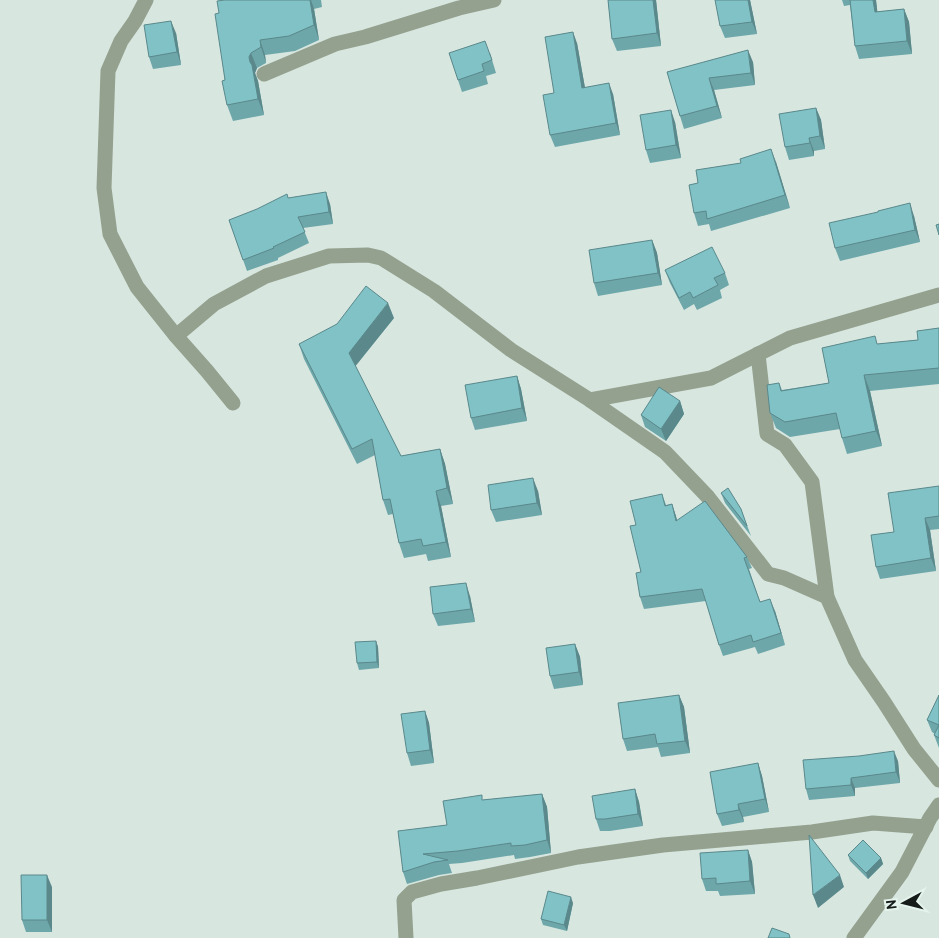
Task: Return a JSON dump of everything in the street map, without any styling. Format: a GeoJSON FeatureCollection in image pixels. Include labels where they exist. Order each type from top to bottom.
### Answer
{"type":"FeatureCollection","features":[{"type":"Feature","properties":{"kind":"street"},"geometry":{"type":"LineString","coordinates":[[146,0],[121,41],[108,71],[104,188],[110,234],[136,287],[232,403]]}},
{"type":"Feature","properties":{"kind":"street"},"geometry":{"type":"LineString","coordinates":[[264,74],[335,44],[494,0]]}},
{"type":"Feature","properties":{"kind":"street"},"geometry":{"type":"LineString","coordinates":[[176,336],[214,304],[266,276],[329,256],[355,254],[381,258],[442,297],[511,350],[590,400],[665,452],[708,497],[768,574],[784,578],[827,597]]}},
{"type":"Feature","properties":{"kind":"street"},"geometry":{"type":"LineString","coordinates":[[590,400],[711,378],[790,338],[939,295]]}},
{"type":"Feature","properties":{"kind":"street"},"geometry":{"type":"LineString","coordinates":[[758,354],[767,434],[785,445],[812,482],[827,597],[855,660],[914,749],[939,780]]}},
{"type":"Feature","properties":{"kind":"street"},"geometry":{"type":"LineString","coordinates":[[406,938],[404,900],[412,892],[441,884],[578,857],[663,845],[812,832],[933,816]]}},
{"type":"Feature","properties":{"kind":"street"},"geometry":{"type":"LineString","coordinates":[[854,938],[902,872],[933,816]]}},
{"type":"Feature","properties":{"kind":"building"},"geometry":{"type":"Polygon","coordinates":[[[310,0],[314,25],[289,36],[260,40],[261,47],[251,53],[249,57],[258,99],[227,105],[222,81],[225,80],[215,14],[219,13],[217,1],[310,0]]]}},
{"type":"Feature","properties":{"kind":"building"},"geometry":{"type":"Polygon","coordinates":[[[608,0],[653,0],[657,33],[612,39],[608,0]]]}},
{"type":"Feature","properties":{"kind":"building"},"geometry":{"type":"Polygon","coordinates":[[[715,0],[748,0],[752,22],[720,26],[715,0]]]}},
{"type":"Feature","properties":{"kind":"building"},"geometry":{"type":"Polygon","coordinates":[[[850,0],[873,0],[875,12],[904,9],[907,41],[855,46],[850,0]]]}},
{"type":"Feature","properties":{"kind":"building"},"geometry":{"type":"Polygon","coordinates":[[[171,21],[177,52],[149,57],[144,25],[171,21]]]}},
{"type":"Feature","properties":{"kind":"building"},"geometry":{"type":"Polygon","coordinates":[[[573,32],[582,88],[609,83],[616,123],[550,135],[543,95],[554,93],[545,37],[573,32]]]}},
{"type":"Feature","properties":{"kind":"building"},"geometry":{"type":"Polygon","coordinates":[[[485,41],[492,60],[482,64],[484,71],[458,80],[449,53],[485,41]]]}},
{"type":"Feature","properties":{"kind":"building"},"geometry":{"type":"Polygon","coordinates":[[[748,50],[751,73],[709,78],[717,106],[680,116],[667,72],[748,50]]]}},
{"type":"Feature","properties":{"kind":"building"},"geometry":{"type":"Polygon","coordinates":[[[816,108],[820,136],[809,138],[810,143],[785,147],[779,114],[816,108]]]}},
{"type":"Feature","properties":{"kind":"building"},"geometry":{"type":"Polygon","coordinates":[[[671,110],[676,145],[646,150],[640,115],[671,110]]]}},
{"type":"Feature","properties":{"kind":"building"},"geometry":{"type":"Polygon","coordinates":[[[771,149],[785,195],[707,219],[706,211],[694,213],[689,185],[698,183],[696,170],[741,163],[740,159],[771,149]]]}},
{"type":"Feature","properties":{"kind":"building"},"geometry":{"type":"Polygon","coordinates":[[[326,192],[329,212],[298,217],[305,232],[274,248],[243,260],[229,220],[287,194],[288,198],[326,192]]]}},
{"type":"Feature","properties":{"kind":"building"},"geometry":{"type":"Polygon","coordinates":[[[910,203],[915,230],[835,248],[829,223],[910,203]]]}},
{"type":"Feature","properties":{"kind":"building"},"geometry":{"type":"Polygon","coordinates":[[[939,224],[939,235],[936,225],[939,224]]]}},
{"type":"Feature","properties":{"kind":"building"},"geometry":{"type":"Polygon","coordinates":[[[652,240],[658,273],[594,283],[589,250],[652,240]]]}},
{"type":"Feature","properties":{"kind":"building"},"geometry":{"type":"Polygon","coordinates":[[[712,247],[725,273],[714,278],[718,285],[693,298],[690,292],[679,298],[665,270],[712,247]]]}},
{"type":"Feature","properties":{"kind":"building"},"geometry":{"type":"Polygon","coordinates":[[[366,286],[388,303],[349,353],[401,456],[440,449],[447,488],[436,491],[446,542],[423,546],[421,539],[399,543],[390,499],[383,500],[372,439],[352,449],[299,344],[337,324],[366,286]]]}},
{"type":"Feature","properties":{"kind":"building"},"geometry":{"type":"Polygon","coordinates":[[[939,328],[939,368],[864,375],[876,431],[842,438],[836,413],[785,422],[770,413],[767,385],[779,383],[781,391],[829,383],[822,348],[875,336],[877,344],[918,340],[917,331],[939,328]]]}},
{"type":"Feature","properties":{"kind":"building"},"geometry":{"type":"Polygon","coordinates":[[[517,376],[522,408],[471,418],[465,385],[517,376]]]}},
{"type":"Feature","properties":{"kind":"building"},"geometry":{"type":"Polygon","coordinates":[[[659,387],[680,401],[661,429],[641,415],[659,387]]]}},
{"type":"Feature","properties":{"kind":"building"},"geometry":{"type":"Polygon","coordinates":[[[533,478],[537,503],[491,510],[488,485],[533,478]]]}},
{"type":"Feature","properties":{"kind":"building"},"geometry":{"type":"Polygon","coordinates":[[[939,486],[939,516],[925,518],[931,558],[876,567],[871,535],[894,532],[888,493],[939,486]]]}},
{"type":"Feature","properties":{"kind":"building"},"geometry":{"type":"Polygon","coordinates":[[[728,488],[741,509],[747,526],[721,493],[728,488]]]}},
{"type":"Feature","properties":{"kind":"building"},"geometry":{"type":"Polygon","coordinates":[[[662,494],[665,506],[672,504],[676,521],[705,501],[747,557],[744,558],[760,602],[770,599],[781,633],[753,642],[751,635],[719,645],[702,589],[640,597],[636,573],[641,572],[630,526],[636,525],[630,501],[662,494]]]}},
{"type":"Feature","properties":{"kind":"building"},"geometry":{"type":"Polygon","coordinates":[[[466,583],[471,609],[433,614],[430,587],[466,583]]]}},
{"type":"Feature","properties":{"kind":"building"},"geometry":{"type":"Polygon","coordinates":[[[376,641],[377,662],[357,663],[355,642],[376,641]]]}},
{"type":"Feature","properties":{"kind":"building"},"geometry":{"type":"Polygon","coordinates":[[[575,644],[579,672],[550,676],[546,648],[575,644]]]}},
{"type":"Feature","properties":{"kind":"building"},"geometry":{"type":"Polygon","coordinates":[[[679,695],[685,741],[657,744],[655,734],[623,739],[618,703],[679,695]]]}},
{"type":"Feature","properties":{"kind":"building"},"geometry":{"type":"Polygon","coordinates":[[[939,695],[939,725],[927,720],[939,695]]]}},
{"type":"Feature","properties":{"kind":"building"},"geometry":{"type":"Polygon","coordinates":[[[425,711],[430,750],[407,753],[401,714],[425,711]]]}},
{"type":"Feature","properties":{"kind":"building"},"geometry":{"type":"Polygon","coordinates":[[[939,725],[939,738],[934,735],[939,725]]]}},
{"type":"Feature","properties":{"kind":"building"},"geometry":{"type":"Polygon","coordinates":[[[894,751],[896,772],[851,778],[851,785],[806,789],[803,760],[859,756],[894,751]]]}},
{"type":"Feature","properties":{"kind":"building"},"geometry":{"type":"Polygon","coordinates":[[[758,763],[765,799],[738,804],[739,810],[717,814],[710,772],[758,763]]]}},
{"type":"Feature","properties":{"kind":"building"},"geometry":{"type":"Polygon","coordinates":[[[635,789],[638,814],[596,819],[592,796],[635,789]]]}},
{"type":"Feature","properties":{"kind":"building"},"geometry":{"type":"Polygon","coordinates":[[[542,794],[547,840],[525,845],[511,846],[511,843],[423,854],[448,860],[434,862],[403,872],[398,831],[447,825],[443,801],[482,795],[482,800],[542,794]]]}},
{"type":"Feature","properties":{"kind":"building"},"geometry":{"type":"Polygon","coordinates":[[[809,835],[840,875],[813,895],[809,835]]]}},
{"type":"Feature","properties":{"kind":"building"},"geometry":{"type":"Polygon","coordinates":[[[863,840],[881,858],[866,873],[848,855],[863,840]]]}},
{"type":"Feature","properties":{"kind":"building"},"geometry":{"type":"Polygon","coordinates":[[[748,850],[750,881],[716,884],[716,878],[702,879],[700,853],[748,850]]]}},
{"type":"Feature","properties":{"kind":"building"},"geometry":{"type":"Polygon","coordinates":[[[21,875],[47,875],[47,920],[22,920],[21,875]]]}},
{"type":"Feature","properties":{"kind":"building"},"geometry":{"type":"Polygon","coordinates":[[[548,891],[571,897],[564,925],[541,919],[548,891]]]}},
{"type":"Feature","properties":{"kind":"building"},"geometry":{"type":"Polygon","coordinates":[[[772,928],[789,934],[790,938],[768,938],[772,928]]]}}]}
